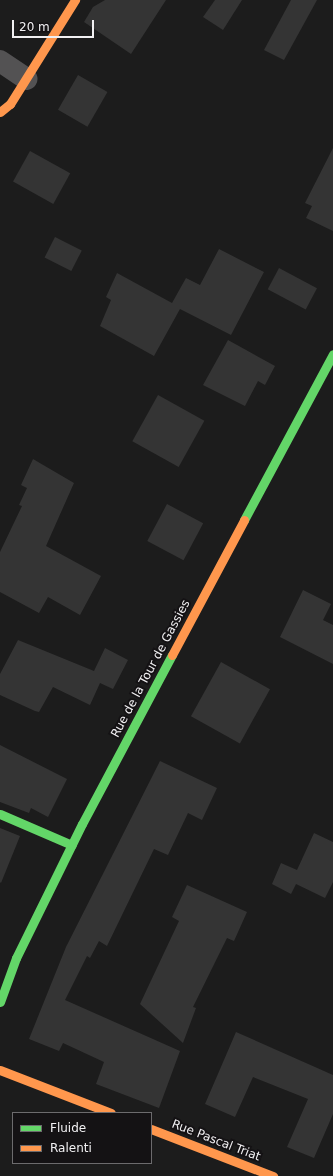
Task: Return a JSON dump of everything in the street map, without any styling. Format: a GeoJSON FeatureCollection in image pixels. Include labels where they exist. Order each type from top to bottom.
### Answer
{"type":"FeatureCollection","features":[{"type":"Feature","properties":{"kind":"street"},"geometry":{"type":"LineString","coordinates":[[0,112],[10,104],[27,79],[76,0]]}},
{"type":"Feature","properties":{"kind":"street"},"geometry":{"type":"LineString","coordinates":[[0,61],[27,79]]}},
{"type":"Feature","properties":{"kind":"street","name":"Rue de la Tour de Gassies"},"geometry":{"type":"LineString","coordinates":[[0,1002],[16,958],[72,845],[333,354]]}},
{"type":"Feature","properties":{"kind":"street"},"geometry":{"type":"LineString","coordinates":[[0,814],[72,845]]}},
{"type":"Feature","properties":{"kind":"street"},"geometry":{"type":"LineString","coordinates":[[0,1070],[108,1112]]}},
{"type":"Feature","properties":{"kind":"street","name":"Rue Pascal Triat"},"geometry":{"type":"LineString","coordinates":[[152,1128],[273,1176]]}},
{"type":"Feature","properties":{"kind":"building"},"geometry":{"type":"Polygon","coordinates":[[[105,0],[166,0],[131,54],[84,22],[93,7],[105,0]]]}},
{"type":"Feature","properties":{"kind":"building"},"geometry":{"type":"Polygon","coordinates":[[[215,0],[242,0],[223,30],[203,17],[215,0]]]}},
{"type":"Feature","properties":{"kind":"building"},"geometry":{"type":"Polygon","coordinates":[[[291,0],[317,0],[284,60],[264,50],[291,0]]]}},
{"type":"Feature","properties":{"kind":"building"},"geometry":{"type":"Polygon","coordinates":[[[78,75],[107,92],[87,127],[58,110],[78,75]]]}},
{"type":"Feature","properties":{"kind":"building"},"geometry":{"type":"Polygon","coordinates":[[[333,148],[333,231],[306,218],[312,206],[305,203],[333,148]]]}},
{"type":"Feature","properties":{"kind":"building"},"geometry":{"type":"Polygon","coordinates":[[[30,151],[70,173],[53,204],[13,182],[30,151]]]}},
{"type":"Feature","properties":{"kind":"building"},"geometry":{"type":"Polygon","coordinates":[[[55,237],[82,251],[71,271],[45,257],[55,237]]]}},
{"type":"Feature","properties":{"kind":"building"},"geometry":{"type":"Polygon","coordinates":[[[219,249],[264,272],[231,335],[180,309],[154,356],[100,326],[111,300],[106,297],[117,273],[172,303],[186,278],[200,285],[219,249]]]}},
{"type":"Feature","properties":{"kind":"building"},"geometry":{"type":"Polygon","coordinates":[[[279,268],[317,288],[306,309],[268,289],[279,268]]]}},
{"type":"Feature","properties":{"kind":"building"},"geometry":{"type":"Polygon","coordinates":[[[228,340],[275,366],[265,385],[258,381],[245,406],[203,385],[228,340]]]}},
{"type":"Feature","properties":{"kind":"building"},"geometry":{"type":"Polygon","coordinates":[[[158,395],[204,421],[179,467],[132,441],[158,395]]]}},
{"type":"Feature","properties":{"kind":"building"},"geometry":{"type":"Polygon","coordinates":[[[33,459],[74,483],[46,546],[101,576],[80,615],[48,597],[39,613],[0,592],[0,552],[22,506],[19,505],[27,488],[21,485],[33,459]]]}},
{"type":"Feature","properties":{"kind":"building"},"geometry":{"type":"Polygon","coordinates":[[[167,504],[203,523],[183,560],[147,541],[167,504]]]}},
{"type":"Feature","properties":{"kind":"building"},"geometry":{"type":"Polygon","coordinates":[[[303,590],[331,604],[323,620],[333,625],[333,664],[280,637],[303,590]]]}},
{"type":"Feature","properties":{"kind":"building"},"geometry":{"type":"Polygon","coordinates":[[[18,640],[94,671],[105,648],[128,660],[113,689],[100,683],[90,705],[53,687],[39,712],[0,695],[0,674],[18,640]]]}},
{"type":"Feature","properties":{"kind":"building"},"geometry":{"type":"Polygon","coordinates":[[[221,662],[270,689],[240,743],[191,716],[221,662]]]}},
{"type":"Feature","properties":{"kind":"building"},"geometry":{"type":"Polygon","coordinates":[[[0,745],[67,779],[48,817],[31,808],[29,813],[0,802],[0,745]]]}},
{"type":"Feature","properties":{"kind":"building"},"geometry":{"type":"Polygon","coordinates":[[[160,761],[217,788],[202,820],[188,813],[168,855],[154,849],[107,946],[99,941],[90,958],[87,956],[65,1000],[180,1051],[159,1108],[96,1084],[104,1062],[63,1043],[59,1051],[29,1039],[66,947],[160,761]]]}},
{"type":"Feature","properties":{"kind":"building"},"geometry":{"type":"Polygon","coordinates":[[[0,828],[20,836],[1,883],[0,882],[0,828]]]}},
{"type":"Feature","properties":{"kind":"building"},"geometry":{"type":"Polygon","coordinates":[[[314,833],[333,842],[333,882],[325,898],[296,884],[291,894],[272,884],[281,863],[297,870],[314,833]]]}},
{"type":"Feature","properties":{"kind":"building"},"geometry":{"type":"Polygon","coordinates":[[[187,885],[247,912],[234,941],[227,938],[193,1007],[196,1008],[183,1043],[140,1004],[179,921],[172,917],[187,885]]]}},
{"type":"Feature","properties":{"kind":"building"},"geometry":{"type":"Polygon","coordinates":[[[236,1032],[333,1075],[333,1114],[314,1158],[287,1147],[308,1099],[253,1077],[235,1117],[205,1104],[236,1032]]]}},
{"type":"Feature","properties":{"kind":"traffic: fast"},"geometry":{"type":"LineString","coordinates":[[244,520],[333,354]]}},
{"type":"Feature","properties":{"kind":"traffic: fast"},"geometry":{"type":"LineString","coordinates":[[0,1002],[16,958],[82,824],[172,655]]}},
{"type":"Feature","properties":{"kind":"traffic: fast"},"geometry":{"type":"LineString","coordinates":[[0,814],[72,845]]}},
{"type":"Feature","properties":{"kind":"traffic: slow"},"geometry":{"type":"LineString","coordinates":[[0,112],[10,104],[75,0]]}},
{"type":"Feature","properties":{"kind":"traffic: slow"},"geometry":{"type":"LineString","coordinates":[[172,655],[244,520]]}},
{"type":"Feature","properties":{"kind":"traffic: slow"},"geometry":{"type":"LineString","coordinates":[[0,1070],[108,1112]]}},
{"type":"Feature","properties":{"kind":"traffic: slow"},"geometry":{"type":"LineString","coordinates":[[152,1129],[273,1176]]}}]}
